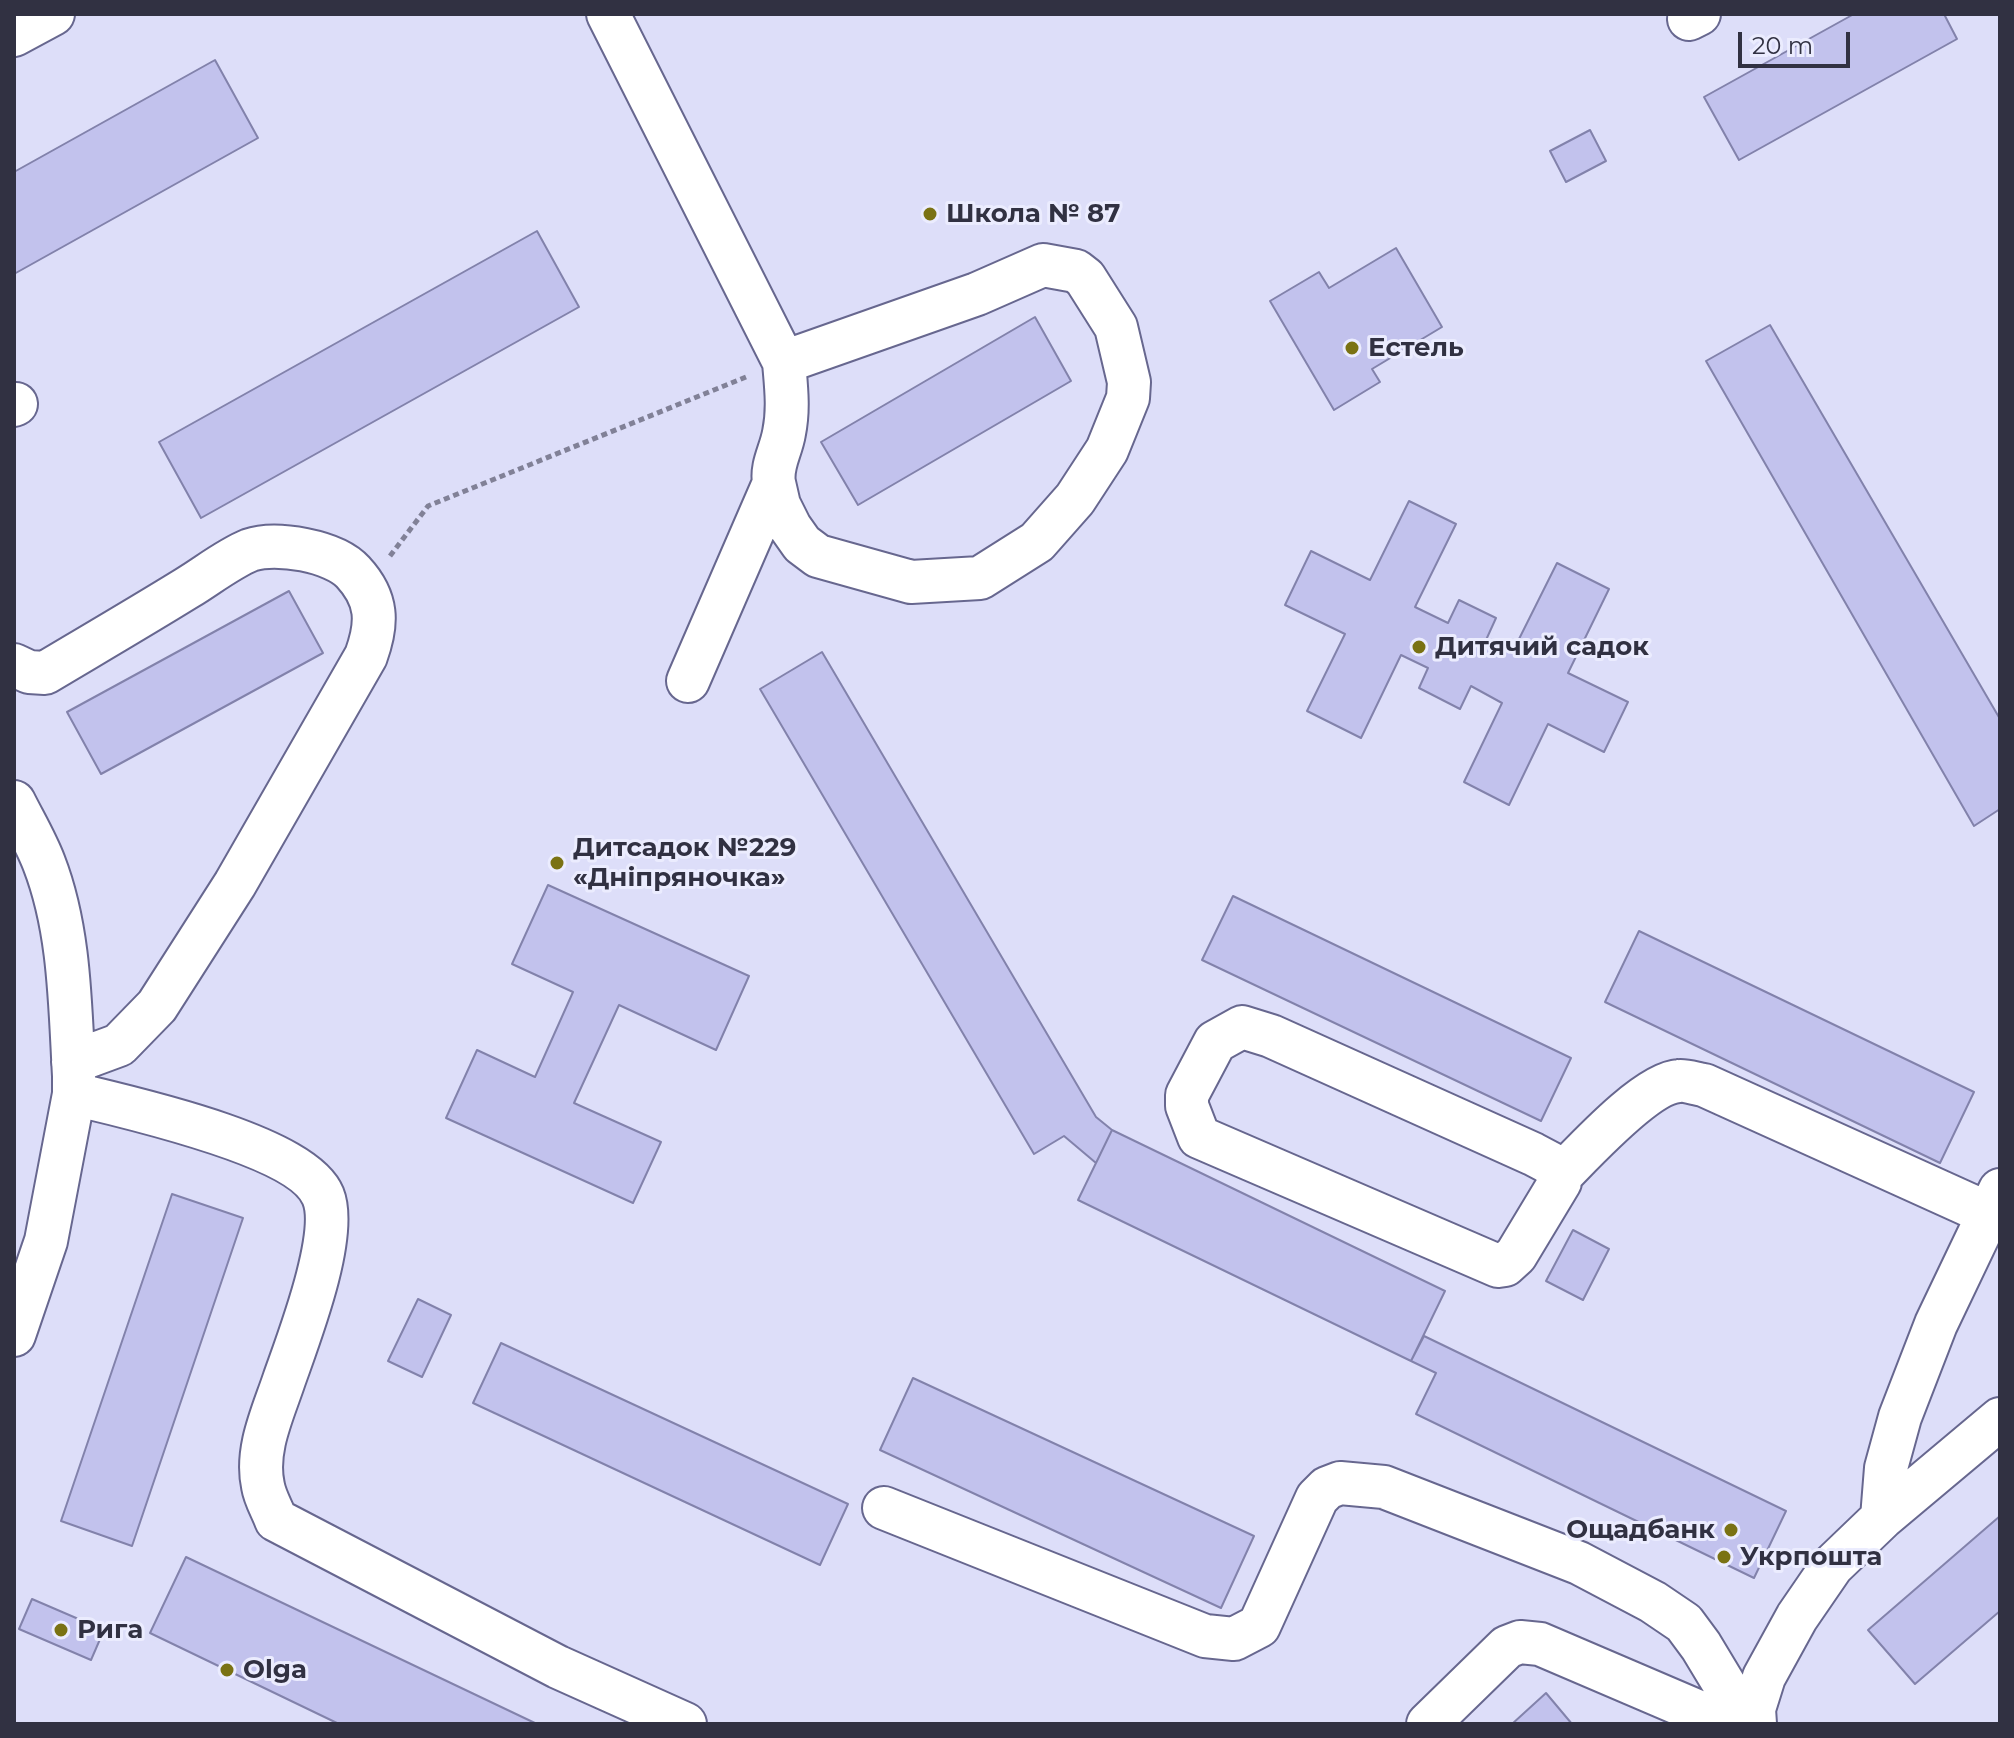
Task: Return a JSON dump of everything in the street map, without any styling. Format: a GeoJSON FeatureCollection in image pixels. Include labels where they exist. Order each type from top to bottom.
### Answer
{"type":"FeatureCollection","features":[{"type":"Feature","properties":{"kind":"street"},"geometry":{"type":"LineString","coordinates":[[14,35],[53,14]]}},
{"type":"Feature","properties":{"kind":"street"},"geometry":{"type":"LineString","coordinates":[[608,14],[784,362],[788,400],[784,433],[772,474],[779,505],[790,527],[802,544],[818,556],[911,582],[980,578],[1037,542],[1075,499],[1107,450],[1128,398],[1129,382],[1116,327],[1085,278],[1076,271],[1043,265],[977,294],[784,362]]}},
{"type":"Feature","properties":{"kind":"street"},"geometry":{"type":"LineString","coordinates":[[688,681],[774,483]]}},
{"type":"Feature","properties":{"kind":"street"},"geometry":{"type":"LineString","coordinates":[[14,665],[29,672],[45,673],[251,550],[294,547],[347,565],[366,586],[374,611],[374,634],[366,656],[235,884],[157,1006],[119,1045],[73,1078]]}},
{"type":"Feature","properties":{"kind":"street"},"geometry":{"type":"LineString","coordinates":[[14,802],[44,863],[55,901],[65,950],[73,1078],[46,1241],[14,1335]]}},
{"type":"Feature","properties":{"kind":"street"},"geometry":{"type":"LineString","coordinates":[[1560,1176],[1550,1163],[1533,1154],[1271,1036],[1242,1027],[1215,1042],[1187,1095],[1187,1106],[1199,1137],[1491,1265],[1505,1265],[1516,1255],[1560,1182],[1560,1176],[1619,1119],[1661,1085],[1680,1080],[1704,1085],[1994,1202],[1936,1324],[1900,1417],[1886,1468],[1882,1518]]}},
{"type":"Feature","properties":{"kind":"street"},"geometry":{"type":"LineString","coordinates":[[73,1078],[269,1153],[316,1183],[325,1198],[327,1224],[313,1295],[270,1420],[261,1459],[263,1487],[276,1520],[558,1667],[685,1724]]}},
{"type":"Feature","properties":{"kind":"street"},"geometry":{"type":"LineString","coordinates":[[1755,1724],[1754,1709],[1764,1677],[1797,1617],[1832,1566],[1882,1518],[2000,1419]]}},
{"type":"Feature","properties":{"kind":"street"},"geometry":{"type":"LineString","coordinates":[[884,1508],[1205,1636],[1234,1639],[1259,1626],[1317,1498],[1327,1488],[1340,1483],[1384,1487],[1579,1563],[1653,1602],[1684,1623],[1748,1724]]}},
{"type":"Feature","properties":{"kind":"street"},"geometry":{"type":"LineString","coordinates":[[1428,1724],[1507,1647],[1520,1642],[1540,1644],[1727,1724]]}},
{"type":"Feature","properties":{"kind":"path"},"geometry":{"type":"LineString","coordinates":[[366,586],[428,506],[784,362]]}},
{"type":"Feature","properties":{"kind":"building"},"geometry":{"type":"Polygon","coordinates":[[[1854,14],[1944,14],[1957,39],[1739,160],[1704,97],[1854,14]]]}},
{"type":"Feature","properties":{"kind":"building"},"geometry":{"type":"Polygon","coordinates":[[[215,60],[258,138],[14,274],[14,172],[215,60]]]}},
{"type":"Feature","properties":{"kind":"building"},"geometry":{"type":"Polygon","coordinates":[[[1590,130],[1606,161],[1566,182],[1550,151],[1590,130]]]}},
{"type":"Feature","properties":{"kind":"building"},"geometry":{"type":"Polygon","coordinates":[[[537,231],[579,307],[201,518],[159,442],[537,231]]]}},
{"type":"Feature","properties":{"kind":"building","name":"Естель"},"geometry":{"type":"Polygon","coordinates":[[[1396,248],[1442,327],[1372,369],[1380,382],[1334,410],[1270,301],[1319,272],[1329,288],[1396,248]]]}},
{"type":"Feature","properties":{"kind":"building"},"geometry":{"type":"Polygon","coordinates":[[[1035,317],[1071,381],[858,505],[821,442],[1035,317]]]}},
{"type":"Feature","properties":{"kind":"building"},"geometry":{"type":"Polygon","coordinates":[[[1770,325],[2000,719],[2000,809],[1974,826],[1706,361],[1770,325]]]}},
{"type":"Feature","properties":{"kind":"building","name":"Дитячий садок"},"geometry":{"type":"Polygon","coordinates":[[[1409,501],[1456,524],[1415,607],[1448,623],[1459,600],[1496,618],[1486,640],[1512,653],[1557,563],[1609,589],[1568,673],[1628,702],[1604,752],[1548,724],[1509,805],[1464,782],[1502,703],[1471,686],[1460,709],[1419,688],[1428,668],[1401,655],[1361,738],[1307,711],[1345,634],[1285,605],[1311,551],[1370,580],[1409,501]]]}},
{"type":"Feature","properties":{"kind":"building"},"geometry":{"type":"Polygon","coordinates":[[[289,591],[323,653],[101,774],[67,712],[289,591]]]}},
{"type":"Feature","properties":{"kind":"building"},"geometry":{"type":"Polygon","coordinates":[[[822,652],[1096,1117],[1112,1130],[1096,1163],[1064,1136],[1034,1154],[760,689],[822,652]]]}},
{"type":"Feature","properties":{"kind":"building"},"geometry":{"type":"Polygon","coordinates":[[[548,885],[749,976],[716,1050],[619,1005],[574,1103],[661,1142],[633,1203],[446,1118],[477,1050],[535,1077],[573,992],[512,964],[548,885]]]}},
{"type":"Feature","properties":{"kind":"building"},"geometry":{"type":"Polygon","coordinates":[[[1233,896],[1571,1058],[1541,1121],[1202,960],[1233,896]]]}},
{"type":"Feature","properties":{"kind":"building"},"geometry":{"type":"Polygon","coordinates":[[[1639,931],[1974,1092],[1940,1163],[1605,1002],[1639,931]]]}},
{"type":"Feature","properties":{"kind":"building"},"geometry":{"type":"Polygon","coordinates":[[[1112,1130],[1445,1291],[1411,1361],[1078,1200],[1112,1130]]]}},
{"type":"Feature","properties":{"kind":"building"},"geometry":{"type":"Polygon","coordinates":[[[172,1194],[243,1218],[132,1546],[61,1521],[172,1194]]]}},
{"type":"Feature","properties":{"kind":"building"},"geometry":{"type":"Polygon","coordinates":[[[1573,1230],[1609,1249],[1583,1300],[1546,1281],[1573,1230]]]}},
{"type":"Feature","properties":{"kind":"building"},"geometry":{"type":"Polygon","coordinates":[[[418,1299],[451,1315],[422,1377],[388,1361],[418,1299]]]}},
{"type":"Feature","properties":{"kind":"building"},"geometry":{"type":"Polygon","coordinates":[[[1424,1336],[1786,1511],[1754,1578],[1416,1414],[1436,1373],[1411,1361],[1424,1336]]]}},
{"type":"Feature","properties":{"kind":"building"},"geometry":{"type":"Polygon","coordinates":[[[501,1343],[848,1504],[820,1565],[473,1403],[501,1343]]]}},
{"type":"Feature","properties":{"kind":"building"},"geometry":{"type":"Polygon","coordinates":[[[913,1378],[1254,1536],[1221,1608],[880,1450],[913,1378]]]}},
{"type":"Feature","properties":{"kind":"building"},"geometry":{"type":"Polygon","coordinates":[[[2000,1516],[2000,1611],[1915,1684],[1868,1630],[2000,1516]]]}},
{"type":"Feature","properties":{"kind":"building"},"geometry":{"type":"Polygon","coordinates":[[[186,1557],[537,1724],[339,1724],[150,1633],[186,1557]]]}},
{"type":"Feature","properties":{"kind":"building","name":"Рига"},"geometry":{"type":"Polygon","coordinates":[[[32,1599],[104,1630],[91,1660],[19,1629],[32,1599]]]}},
{"type":"Feature","properties":{"kind":"building"},"geometry":{"type":"Polygon","coordinates":[[[1546,1693],[1572,1724],[1512,1724],[1546,1693]]]}},
{"type":"Feature","properties":{"kind":"place","name":"Школа № 87"},"geometry":{"type":"Point","coordinates":[930,214]}},
{"type":"Feature","properties":{"kind":"place","name":"Естель"},"geometry":{"type":"Point","coordinates":[1352,348]}},
{"type":"Feature","properties":{"kind":"place","name":"Дитячий садок"},"geometry":{"type":"Point","coordinates":[1419,647]}},
{"type":"Feature","properties":{"kind":"place","name":"Дитсадок №229 «Дніпряночка»"},"geometry":{"type":"Point","coordinates":[557,863]}},
{"type":"Feature","properties":{"kind":"place","name":"Ощадбанк"},"geometry":{"type":"Point","coordinates":[1731,1530]}},
{"type":"Feature","properties":{"kind":"place","name":"Укрпошта"},"geometry":{"type":"Point","coordinates":[1724,1557]}},
{"type":"Feature","properties":{"kind":"place","name":"Рига"},"geometry":{"type":"Point","coordinates":[61,1630]}},
{"type":"Feature","properties":{"kind":"place","name":"Olga"},"geometry":{"type":"Point","coordinates":[227,1670]}}]}
